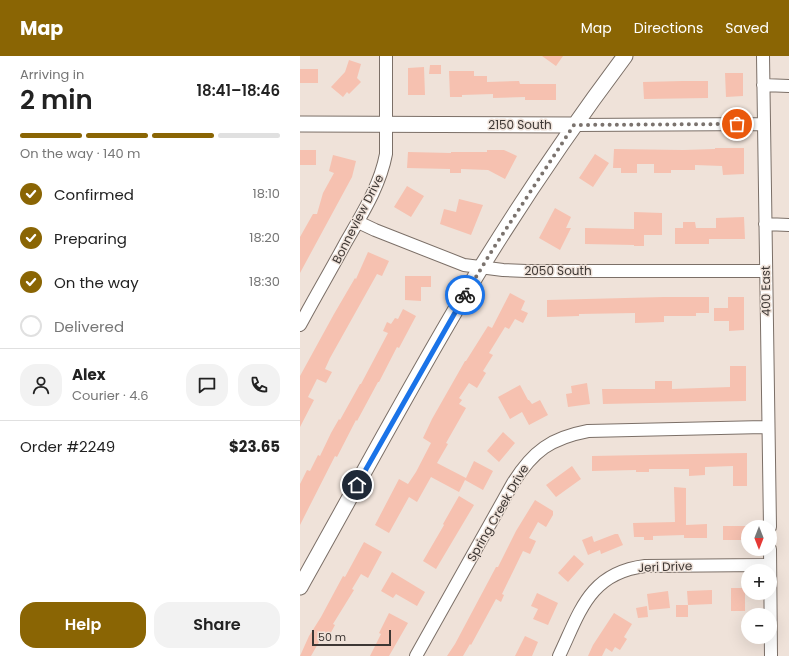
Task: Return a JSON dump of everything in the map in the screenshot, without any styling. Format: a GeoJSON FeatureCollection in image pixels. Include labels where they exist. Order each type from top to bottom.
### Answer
{"type":"FeatureCollection","features":[{"type":"Feature","properties":{"kind":"street","name":"Bonneview Drive"},"geometry":{"type":"LineString","coordinates":[[300,325],[303,311],[358,222],[378,183],[383,169],[386,154],[386,56]]}},
{"type":"Feature","properties":{"kind":"street"},"geometry":{"type":"LineString","coordinates":[[300,587],[481,268],[574,125],[624,56]]}},
{"type":"Feature","properties":{"kind":"street","name":"400 East"},"geometry":{"type":"LineString","coordinates":[[763,56],[770,520]]}},
{"type":"Feature","properties":{"kind":"street"},"geometry":{"type":"LineString","coordinates":[[763,85],[789,86]]}},
{"type":"Feature","properties":{"kind":"street","name":"2150 South"},"geometry":{"type":"LineString","coordinates":[[300,124],[764,124]]}},
{"type":"Feature","properties":{"kind":"street","name":"2050 South"},"geometry":{"type":"LineString","coordinates":[[358,222],[464,265],[481,268],[526,271],[766,271]]}},
{"type":"Feature","properties":{"kind":"street"},"geometry":{"type":"LineString","coordinates":[[765,224],[789,225]]}},
{"type":"Feature","properties":{"kind":"street","name":"Spring Creek Drive"},"geometry":{"type":"LineString","coordinates":[[416,656],[516,477],[537,452],[547,445],[567,436],[588,431],[768,427]]}},
{"type":"Feature","properties":{"kind":"street","name":"Jeri Drive"},"geometry":{"type":"LineString","coordinates":[[559,656],[587,598],[598,586],[614,575],[645,566],[741,565]]}},
{"type":"Feature","properties":{"kind":"street"},"geometry":{"type":"LineString","coordinates":[[770,600],[771,656]]}},
{"type":"Feature","properties":{"kind":"building"},"geometry":{"type":"Polygon","coordinates":[[[542,56],[563,56],[556,66],[542,56]]]}},
{"type":"Feature","properties":{"kind":"building"},"geometry":{"type":"Polygon","coordinates":[[[349,60],[361,64],[357,78],[361,82],[349,94],[347,92],[343,97],[331,87],[345,72],[349,60]]]}},
{"type":"Feature","properties":{"kind":"building"},"geometry":{"type":"Polygon","coordinates":[[[430,65],[441,65],[441,74],[429,74],[430,65]]]}},
{"type":"Feature","properties":{"kind":"building"},"geometry":{"type":"Polygon","coordinates":[[[424,67],[425,95],[408,95],[408,68],[424,67]]]}},
{"type":"Feature","properties":{"kind":"building"},"geometry":{"type":"Polygon","coordinates":[[[300,69],[318,69],[318,83],[300,83],[300,69]]]}},
{"type":"Feature","properties":{"kind":"building"},"geometry":{"type":"Polygon","coordinates":[[[449,71],[474,71],[474,76],[487,76],[487,82],[519,81],[520,84],[556,84],[556,100],[525,100],[525,97],[493,98],[493,94],[450,97],[449,71]]]}},
{"type":"Feature","properties":{"kind":"building"},"geometry":{"type":"Polygon","coordinates":[[[725,73],[743,73],[743,96],[726,97],[725,73]]]}},
{"type":"Feature","properties":{"kind":"building"},"geometry":{"type":"Polygon","coordinates":[[[708,81],[708,98],[644,99],[643,82],[708,81]]]}},
{"type":"Feature","properties":{"kind":"building"},"geometry":{"type":"Polygon","coordinates":[[[744,148],[744,174],[723,175],[722,166],[695,165],[695,170],[671,170],[671,173],[654,173],[654,164],[637,164],[637,173],[621,173],[621,168],[613,168],[614,149],[683,150],[744,148]]]}},
{"type":"Feature","properties":{"kind":"building"},"geometry":{"type":"Polygon","coordinates":[[[300,150],[316,150],[316,165],[300,165],[300,150]]]}},
{"type":"Feature","properties":{"kind":"building"},"geometry":{"type":"Polygon","coordinates":[[[487,150],[504,150],[517,156],[505,179],[488,170],[461,169],[461,173],[450,173],[450,169],[407,168],[408,152],[451,153],[487,152],[487,150]]]}},
{"type":"Feature","properties":{"kind":"building"},"geometry":{"type":"Polygon","coordinates":[[[595,154],[609,163],[593,187],[579,178],[595,154]]]}},
{"type":"Feature","properties":{"kind":"building"},"geometry":{"type":"Polygon","coordinates":[[[333,155],[356,161],[352,177],[300,273],[300,237],[313,214],[317,214],[323,193],[334,173],[329,171],[333,155]]]}},
{"type":"Feature","properties":{"kind":"building"},"geometry":{"type":"Polygon","coordinates":[[[407,186],[424,196],[411,217],[394,207],[407,186]]]}},
{"type":"Feature","properties":{"kind":"building"},"geometry":{"type":"Polygon","coordinates":[[[459,199],[483,205],[471,235],[440,224],[444,209],[456,212],[459,199]]]}},
{"type":"Feature","properties":{"kind":"building"},"geometry":{"type":"Polygon","coordinates":[[[555,208],[571,217],[566,228],[571,228],[560,250],[539,238],[555,208]]]}},
{"type":"Feature","properties":{"kind":"building"},"geometry":{"type":"Polygon","coordinates":[[[634,212],[662,213],[662,235],[644,235],[644,246],[585,244],[585,228],[634,229],[634,212]]]}},
{"type":"Feature","properties":{"kind":"building"},"geometry":{"type":"Polygon","coordinates":[[[744,217],[745,239],[709,239],[709,244],[675,244],[675,228],[683,228],[683,222],[695,222],[696,228],[716,228],[716,218],[744,217]]]}},
{"type":"Feature","properties":{"kind":"building"},"geometry":{"type":"Polygon","coordinates":[[[368,252],[389,261],[382,276],[377,274],[330,358],[325,369],[332,372],[326,383],[317,379],[308,397],[314,400],[300,427],[300,376],[334,314],[355,278],[356,279],[368,252]]]}},
{"type":"Feature","properties":{"kind":"building"},"geometry":{"type":"Polygon","coordinates":[[[405,276],[431,276],[431,287],[421,287],[421,301],[405,300],[405,276]]]}},
{"type":"Feature","properties":{"kind":"building"},"geometry":{"type":"Polygon","coordinates":[[[510,293],[525,301],[521,310],[528,313],[523,323],[515,319],[509,329],[505,327],[489,353],[493,355],[483,371],[486,373],[477,388],[469,383],[459,398],[462,400],[459,404],[466,408],[446,443],[448,444],[437,463],[466,478],[474,461],[493,471],[483,490],[465,480],[459,492],[431,477],[417,502],[409,497],[389,533],[375,525],[399,479],[408,484],[416,472],[431,443],[423,438],[432,419],[465,361],[488,326],[492,328],[510,293]]]}},
{"type":"Feature","properties":{"kind":"building"},"geometry":{"type":"Polygon","coordinates":[[[709,297],[709,313],[696,313],[696,316],[664,316],[664,322],[635,323],[635,313],[579,314],[579,316],[547,317],[547,300],[709,297]]]}},
{"type":"Feature","properties":{"kind":"building"},"geometry":{"type":"Polygon","coordinates":[[[728,297],[744,297],[744,330],[729,331],[729,321],[714,321],[714,308],[728,308],[728,297]]]}},
{"type":"Feature","properties":{"kind":"building"},"geometry":{"type":"Polygon","coordinates":[[[403,309],[416,316],[399,348],[397,347],[357,421],[356,420],[337,457],[335,456],[300,525],[300,484],[307,470],[310,471],[318,455],[320,456],[331,433],[361,384],[388,333],[383,331],[387,322],[391,324],[395,318],[398,319],[403,309]]]}},
{"type":"Feature","properties":{"kind":"building"},"geometry":{"type":"Polygon","coordinates":[[[730,366],[746,366],[746,401],[603,404],[602,389],[655,389],[655,381],[672,381],[672,389],[730,387],[730,366]]]}},
{"type":"Feature","properties":{"kind":"building"},"geometry":{"type":"Polygon","coordinates":[[[587,383],[590,404],[568,407],[566,394],[572,393],[571,386],[587,383]]]}},
{"type":"Feature","properties":{"kind":"building"},"geometry":{"type":"Polygon","coordinates":[[[520,385],[528,400],[532,404],[540,400],[548,415],[529,425],[522,412],[510,419],[498,397],[520,385]]]}},
{"type":"Feature","properties":{"kind":"building"},"geometry":{"type":"Polygon","coordinates":[[[503,432],[515,443],[499,462],[487,451],[503,432]]]}},
{"type":"Feature","properties":{"kind":"building"},"geometry":{"type":"Polygon","coordinates":[[[747,453],[747,486],[733,486],[733,466],[705,467],[705,475],[689,476],[689,469],[649,469],[649,472],[636,472],[636,470],[592,471],[592,456],[747,453]]]}},
{"type":"Feature","properties":{"kind":"building"},"geometry":{"type":"Polygon","coordinates":[[[572,466],[581,479],[556,497],[546,485],[572,466]]]}},
{"type":"Feature","properties":{"kind":"building"},"geometry":{"type":"Polygon","coordinates":[[[674,487],[686,488],[686,525],[707,524],[707,538],[684,538],[684,535],[653,536],[653,540],[644,540],[644,537],[634,537],[633,523],[675,522],[674,487]]]}},
{"type":"Feature","properties":{"kind":"building"},"geometry":{"type":"Polygon","coordinates":[[[459,496],[474,505],[436,569],[423,561],[459,496]]]}},
{"type":"Feature","properties":{"kind":"building"},"geometry":{"type":"Polygon","coordinates":[[[535,500],[553,511],[553,515],[546,527],[538,522],[529,538],[536,541],[530,554],[523,551],[502,594],[504,595],[501,602],[496,599],[471,645],[470,644],[463,656],[447,656],[455,644],[496,567],[498,567],[516,531],[535,500]]]}},
{"type":"Feature","properties":{"kind":"building"},"geometry":{"type":"Polygon","coordinates":[[[723,526],[741,526],[741,540],[723,540],[723,526]]]}},
{"type":"Feature","properties":{"kind":"building"},"geometry":{"type":"Polygon","coordinates":[[[618,534],[623,545],[601,554],[600,550],[588,555],[582,540],[592,536],[594,542],[618,534]]]}},
{"type":"Feature","properties":{"kind":"building"},"geometry":{"type":"Polygon","coordinates":[[[364,542],[382,552],[368,578],[361,574],[352,589],[354,590],[333,624],[335,625],[328,638],[323,635],[311,656],[300,656],[309,636],[343,576],[345,577],[364,542]]]}},
{"type":"Feature","properties":{"kind":"building"},"geometry":{"type":"Polygon","coordinates":[[[574,555],[584,564],[568,582],[558,573],[574,555]]]}},
{"type":"Feature","properties":{"kind":"building"},"geometry":{"type":"Polygon","coordinates":[[[392,572],[425,592],[417,606],[396,594],[393,598],[381,591],[392,572]]]}},
{"type":"Feature","properties":{"kind":"building"},"geometry":{"type":"Polygon","coordinates":[[[731,588],[741,588],[741,600],[745,600],[745,608],[741,608],[741,611],[731,611],[731,588]]]}},
{"type":"Feature","properties":{"kind":"building"},"geometry":{"type":"Polygon","coordinates":[[[712,590],[712,604],[688,605],[687,591],[712,590]]]}},
{"type":"Feature","properties":{"kind":"building"},"geometry":{"type":"Polygon","coordinates":[[[668,591],[670,608],[649,610],[647,594],[668,591]]]}},
{"type":"Feature","properties":{"kind":"building"},"geometry":{"type":"Polygon","coordinates":[[[537,593],[558,603],[548,625],[533,619],[538,609],[531,606],[537,593]]]}},
{"type":"Feature","properties":{"kind":"building"},"geometry":{"type":"Polygon","coordinates":[[[676,605],[688,605],[688,617],[676,617],[676,605]]]}},
{"type":"Feature","properties":{"kind":"building"},"geometry":{"type":"Polygon","coordinates":[[[647,606],[648,617],[638,618],[636,608],[647,606]]]}},
{"type":"Feature","properties":{"kind":"building"},"geometry":{"type":"Polygon","coordinates":[[[389,613],[408,623],[389,656],[370,656],[381,634],[379,633],[389,613]]]}},
{"type":"Feature","properties":{"kind":"building"},"geometry":{"type":"Polygon","coordinates":[[[614,613],[632,624],[624,637],[627,639],[620,650],[615,647],[612,652],[606,648],[602,656],[588,656],[593,645],[614,613]]]}},
{"type":"Feature","properties":{"kind":"building"},"geometry":{"type":"Polygon","coordinates":[[[525,636],[538,642],[532,656],[515,656],[525,636]]]}},
{"type":"Feature","properties":{"kind":"way so far"},"geometry":{"type":"LineString","coordinates":[[465,295],[493,249],[574,125],[737,124]]}},
{"type":"Feature","properties":{"kind":"route"},"geometry":{"type":"LineString","coordinates":[[357,485],[465,295]]}}]}
